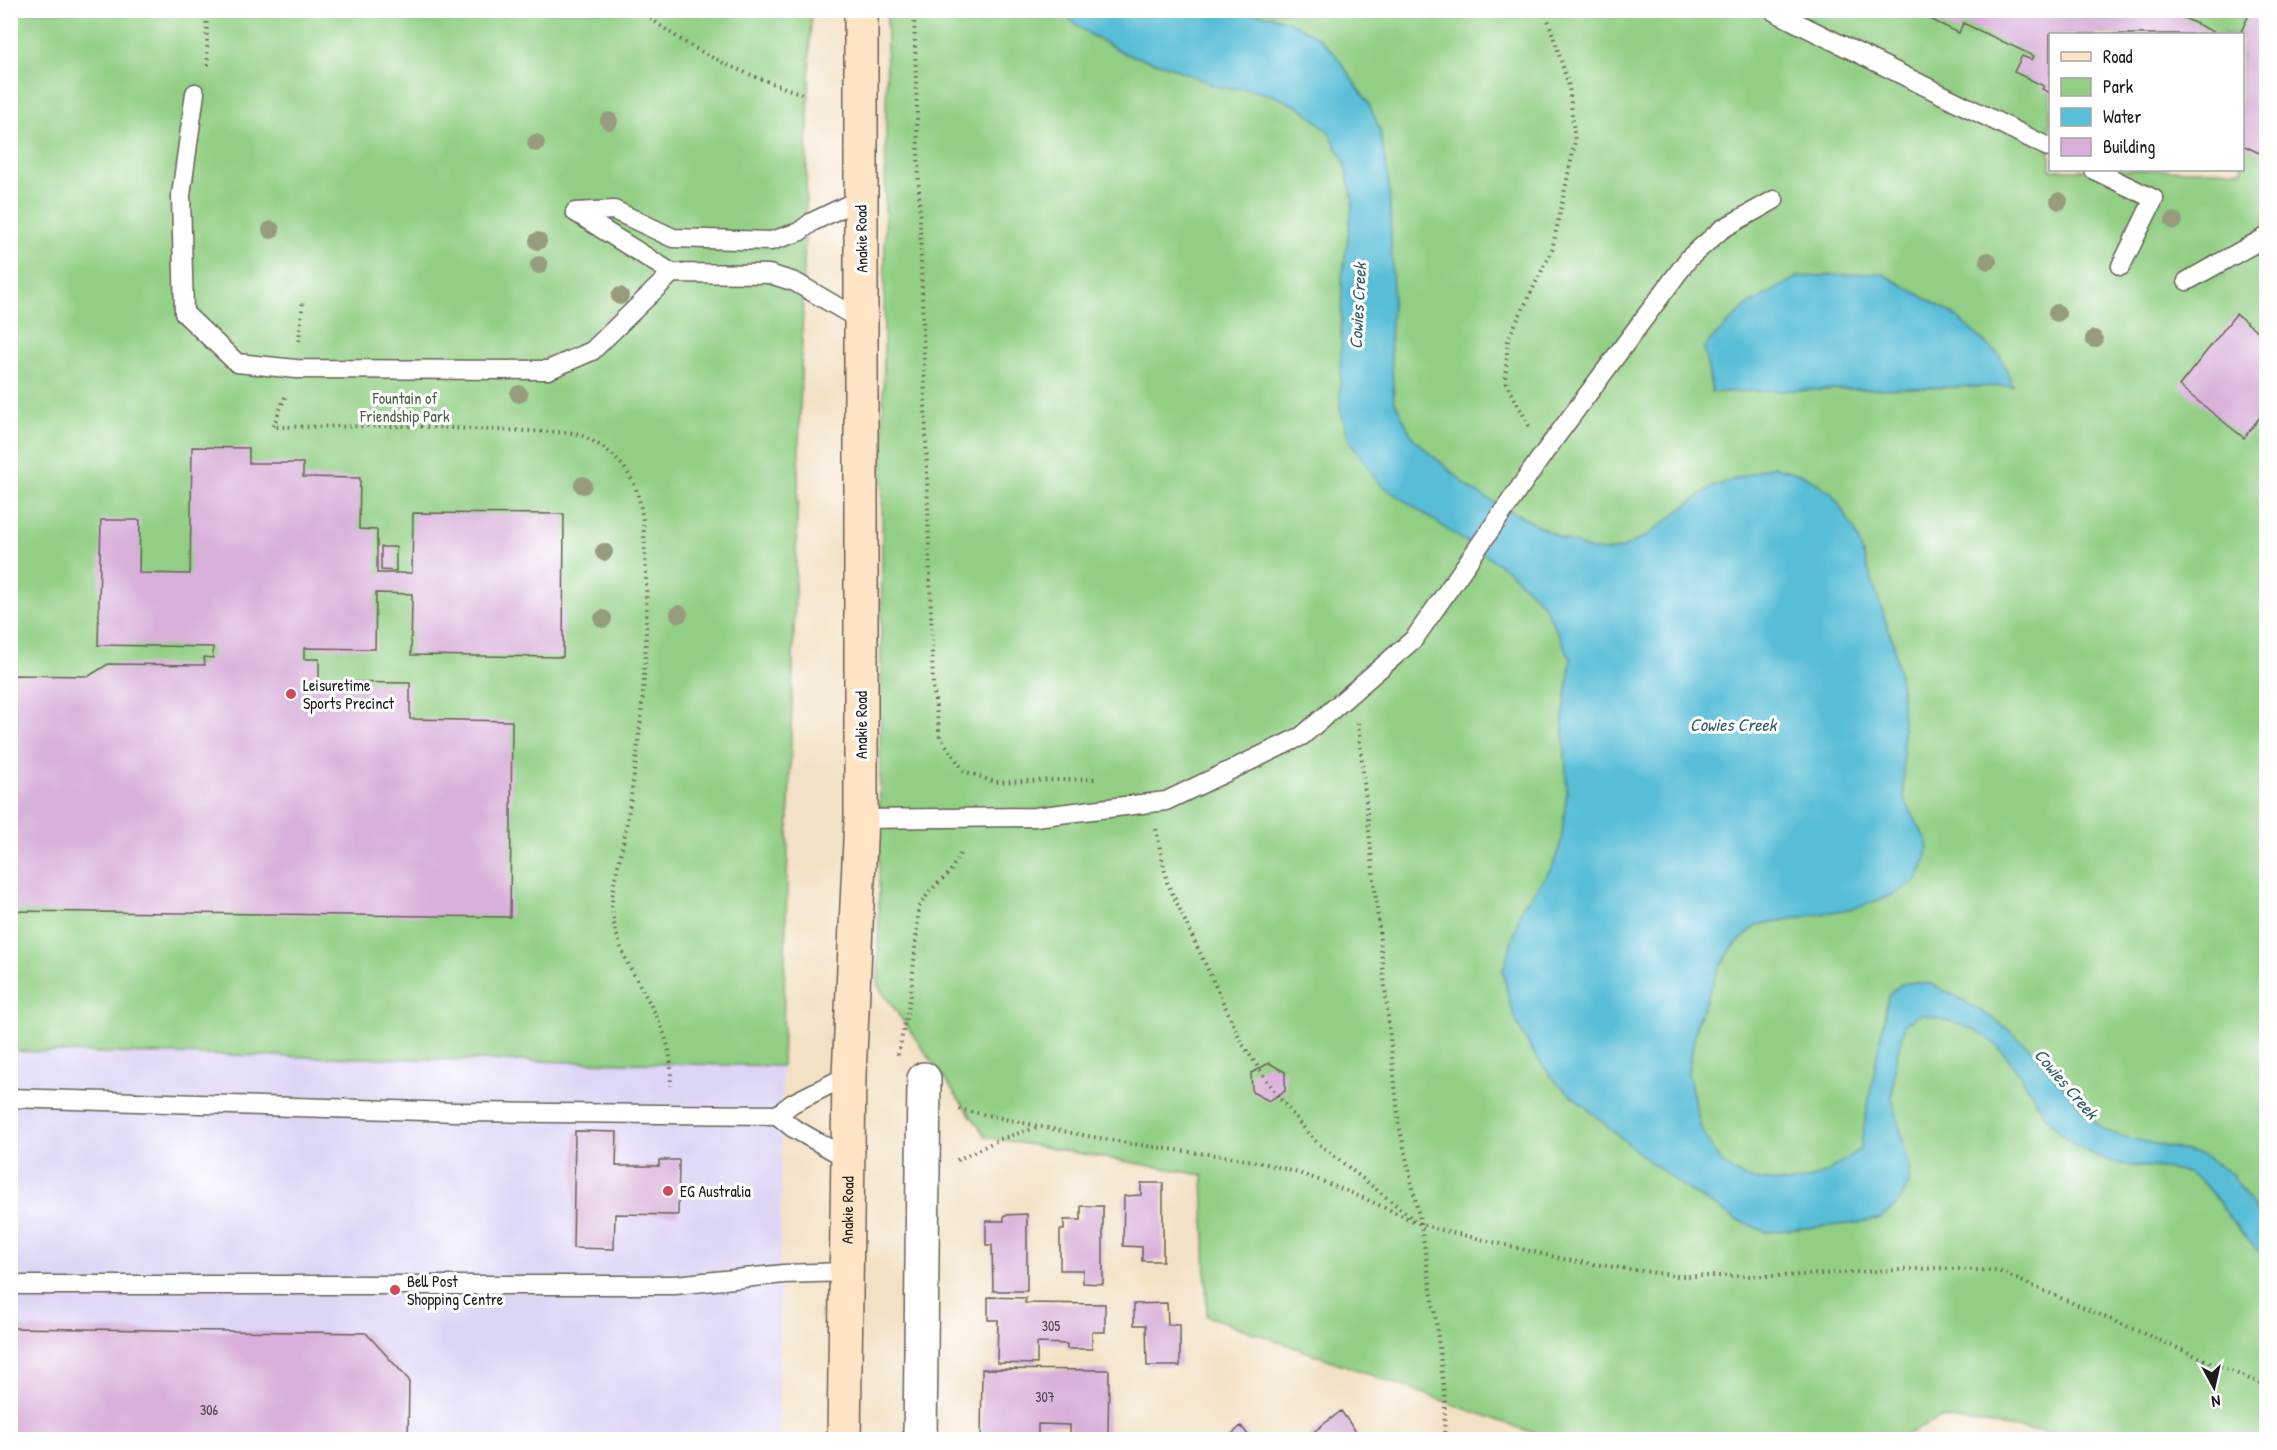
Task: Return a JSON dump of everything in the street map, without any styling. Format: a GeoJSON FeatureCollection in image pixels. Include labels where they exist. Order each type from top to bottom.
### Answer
{"type":"FeatureCollection","features":[{"type":"Feature","properties":{"kind":"main road","name":"Anakie Road"},"geometry":{"type":"LineString","coordinates":[[844,1440],[849,1075],[861,819],[861,10]]}},
{"type":"Feature","properties":{"kind":"street"},"geometry":{"type":"LineString","coordinates":[[920,1440],[924,1090]]}},
{"type":"Feature","properties":{"kind":"lane"},"geometry":{"type":"LineString","coordinates":[[1775,12],[2049,148]]}},
{"type":"Feature","properties":{"kind":"lane"},"geometry":{"type":"LineString","coordinates":[[195,93],[181,195],[184,313],[237,363],[296,369],[548,370],[592,351],[672,273]]}},
{"type":"Feature","properties":{"kind":"lane"},"geometry":{"type":"LineString","coordinates":[[2096,171],[2154,199],[2121,266]]}},
{"type":"Feature","properties":{"kind":"lane"},"geometry":{"type":"LineString","coordinates":[[860,200],[812,222],[799,232],[771,241],[673,238],[614,210],[575,212],[672,273],[769,274],[795,282],[862,321]]}},
{"type":"Feature","properties":{"kind":"lane"},"geometry":{"type":"LineString","coordinates":[[861,819],[1035,817],[1166,801],[1302,736],[1414,639],[1544,453],[1689,258],[1722,229],[1774,200]]}},
{"type":"Feature","properties":{"kind":"lane"},"geometry":{"type":"LineString","coordinates":[[2187,281],[2266,237]]}},
{"type":"Feature","properties":{"kind":"lane"},"geometry":{"type":"LineString","coordinates":[[10,1098],[476,1112],[777,1115],[793,1103],[849,1075]]}},
{"type":"Feature","properties":{"kind":"lane"},"geometry":{"type":"LineString","coordinates":[[777,1115],[793,1128],[848,1159]]}},
{"type":"Feature","properties":{"kind":"lane"},"geometry":{"type":"LineString","coordinates":[[10,1285],[675,1285],[792,1274],[845,1272]]}},
{"type":"Feature","properties":{"kind":"path"},"geometry":{"type":"LineString","coordinates":[[206,10],[208,73]]}},
{"type":"Feature","properties":{"kind":"path"},"geometry":{"type":"LineString","coordinates":[[642,10],[658,26],[737,71],[805,95]]}},
{"type":"Feature","properties":{"kind":"path"},"geometry":{"type":"LineString","coordinates":[[914,10],[933,686],[940,737],[964,771],[996,782],[1080,777],[1100,779]]}},
{"type":"Feature","properties":{"kind":"path"},"geometry":{"type":"LineString","coordinates":[[1544,453],[1505,380],[1508,339],[1551,250],[1575,142],[1569,86],[1545,10]]}},
{"type":"Feature","properties":{"kind":"path"},"geometry":{"type":"LineString","coordinates":[[303,300],[296,369],[273,427],[402,426],[576,434],[597,442],[618,461],[634,483],[644,527],[647,644],[625,835],[612,880],[613,917],[620,950],[655,1009],[668,1040],[673,1065],[667,1113]]}},
{"type":"Feature","properties":{"kind":"path"},"geometry":{"type":"LineString","coordinates":[[1358,720],[1400,1125],[1421,1224],[1442,1370],[1445,1401],[1444,1440]]}},
{"type":"Feature","properties":{"kind":"path"},"geometry":{"type":"LineString","coordinates":[[1150,803],[1167,882],[1243,1045],[1276,1095],[1314,1140],[1421,1224]]}},
{"type":"Feature","properties":{"kind":"path"},"geometry":{"type":"LineString","coordinates":[[924,1090],[1040,1126],[1156,1148],[1227,1155],[1285,1169],[1349,1191],[1421,1224],[1572,1261],[1678,1276],[1780,1276],[1938,1268],[1998,1271],[2266,1386]]}},
{"type":"Feature","properties":{"kind":"path"},"geometry":{"type":"LineString","coordinates":[[953,1162],[1000,1139],[1040,1126]]}},
{"type":"Feature","properties":{"kind":"shaded area","name":"Bell Post Shopping Centre"},"geometry":{"type":"Polygon","coordinates":[[[11,1051],[782,1066],[778,1439],[11,1440],[11,1051]]]}},
{"type":"Feature","properties":{"kind":"green space","name":"Fountain of Friendship Park"},"geometry":{"type":"Polygon","coordinates":[[[11,11],[811,11],[782,1066],[11,1051],[11,11]]]}},
{"type":"Feature","properties":{"kind":"green space"},"geometry":{"type":"Polygon","coordinates":[[[887,11],[2266,11],[2266,1439],[2082,1439],[2076,1436],[1941,1418],[1897,1439],[1550,1439],[1207,1316],[1203,1175],[986,1137],[878,986],[887,11]]]}},
{"type":"Feature","properties":{"kind":"water","name":"Cowies Creek"},"geometry":{"type":"Polygon","coordinates":[[[1225,10],[1272,16],[1294,24],[1318,37],[1335,54],[1368,102],[1380,130],[1389,184],[1393,292],[1390,341],[1394,400],[1413,438],[1472,490],[1561,538],[1591,550],[1610,551],[1623,548],[1646,536],[1710,488],[1772,466],[1804,475],[1831,492],[1855,531],[1894,645],[1902,694],[1904,798],[1928,843],[1927,858],[1917,881],[1897,893],[1860,907],[1757,925],[1733,947],[1719,969],[1697,1022],[1688,1073],[1701,1129],[1724,1165],[1744,1178],[1787,1183],[1825,1173],[1860,1149],[1888,996],[1901,984],[1915,982],[1931,984],[1999,1022],[2029,1047],[2088,1116],[2105,1130],[2121,1136],[2202,1155],[2232,1174],[2266,1227],[2266,1260],[2200,1181],[2176,1170],[2118,1164],[2080,1148],[2067,1139],[2046,1116],[2013,1065],[1993,1042],[1968,1028],[1921,1014],[1905,1024],[1896,1059],[1892,1098],[1909,1164],[1909,1183],[1899,1203],[1881,1218],[1857,1223],[1766,1232],[1737,1220],[1686,1189],[1640,1154],[1557,1083],[1537,1058],[1519,1028],[1509,1001],[1503,970],[1522,907],[1553,866],[1561,842],[1567,791],[1563,719],[1571,659],[1543,604],[1509,571],[1380,484],[1349,440],[1340,408],[1342,280],[1353,200],[1344,161],[1328,131],[1303,109],[1273,95],[1246,89],[1218,87],[1169,66],[1126,54],[1091,35],[1058,11],[1225,10]]]}},
{"type":"Feature","properties":{"kind":"water"},"geometry":{"type":"Polygon","coordinates":[[[1881,273],[1952,313],[2001,357],[2013,386],[1712,392],[1704,347],[1745,307],[1797,277],[1881,273]]]}},
{"type":"Feature","properties":{"kind":"building"},"geometry":{"type":"Polygon","coordinates":[[[1911,10],[2167,10],[2216,33],[2049,33],[2049,92],[2042,89],[2044,86],[2014,72],[2022,56],[2032,60],[2034,56],[1963,23],[1959,33],[1911,10]]]}},
{"type":"Feature","properties":{"kind":"building"},"geometry":{"type":"Polygon","coordinates":[[[2251,10],[2266,10],[2266,156],[2244,146],[2244,33],[2240,33],[2251,10]]]}},
{"type":"Feature","properties":{"kind":"building"},"geometry":{"type":"Polygon","coordinates":[[[2236,314],[2266,338],[2266,409],[2244,438],[2179,386],[2236,314]]]}},
{"type":"Feature","properties":{"kind":"building"},"geometry":{"type":"Polygon","coordinates":[[[192,447],[249,448],[249,463],[303,463],[303,477],[360,478],[359,529],[377,530],[377,573],[412,573],[413,513],[564,514],[563,657],[411,655],[412,594],[376,593],[375,649],[304,648],[304,659],[319,659],[319,682],[410,683],[410,719],[512,721],[510,917],[10,911],[10,675],[89,676],[108,664],[205,665],[204,657],[213,658],[213,647],[98,645],[101,520],[140,520],[139,573],[190,574],[192,447]]]}},
{"type":"Feature","properties":{"kind":"building"},"geometry":{"type":"Polygon","coordinates":[[[381,547],[396,547],[396,571],[381,570],[381,547]]]}},
{"type":"Feature","properties":{"kind":"building"},"geometry":{"type":"Polygon","coordinates":[[[1269,1063],[1285,1072],[1285,1091],[1269,1101],[1252,1092],[1251,1073],[1269,1063]]]}},
{"type":"Feature","properties":{"kind":"building"},"geometry":{"type":"Polygon","coordinates":[[[575,1131],[617,1132],[616,1166],[659,1166],[659,1160],[679,1160],[678,1215],[615,1214],[614,1249],[573,1248],[575,1131]]]}},
{"type":"Feature","properties":{"kind":"building"},"geometry":{"type":"Polygon","coordinates":[[[1141,1183],[1163,1183],[1163,1261],[1142,1261],[1142,1247],[1123,1246],[1124,1196],[1141,1195],[1141,1183]]]}},
{"type":"Feature","properties":{"kind":"building"},"geometry":{"type":"Polygon","coordinates":[[[1081,1206],[1103,1206],[1103,1284],[1083,1283],[1083,1270],[1060,1270],[1060,1230],[1064,1230],[1064,1220],[1081,1220],[1081,1206]]]}},
{"type":"Feature","properties":{"kind":"building"},"geometry":{"type":"Polygon","coordinates":[[[1027,1214],[1027,1291],[993,1291],[992,1245],[986,1245],[986,1221],[1004,1221],[1004,1215],[1027,1214]]]}},
{"type":"Feature","properties":{"kind":"building"},"geometry":{"type":"Polygon","coordinates":[[[988,1297],[1026,1298],[1025,1303],[1105,1304],[1105,1332],[1092,1332],[1092,1349],[1067,1349],[1067,1344],[1037,1343],[1037,1364],[997,1363],[998,1320],[988,1320],[988,1297]]]}},
{"type":"Feature","properties":{"kind":"building"},"geometry":{"type":"Polygon","coordinates":[[[1167,1303],[1168,1325],[1180,1325],[1180,1366],[1147,1366],[1146,1325],[1134,1325],[1134,1304],[1167,1303]]]}},
{"type":"Feature","properties":{"kind":"building"},"geometry":{"type":"Polygon","coordinates":[[[10,1328],[366,1333],[409,1380],[408,1440],[10,1440],[10,1328]]]}},
{"type":"Feature","properties":{"kind":"building"},"geometry":{"type":"Polygon","coordinates":[[[982,1369],[1109,1370],[1108,1440],[1070,1440],[1070,1425],[1038,1424],[1038,1440],[981,1440],[982,1369]]]}},
{"type":"Feature","properties":{"kind":"building"},"geometry":{"type":"Polygon","coordinates":[[[1341,1411],[1362,1440],[1303,1440],[1341,1411]]]}},
{"type":"Feature","properties":{"kind":"building"},"geometry":{"type":"Polygon","coordinates":[[[1241,1426],[1252,1440],[1225,1440],[1241,1426]]]}},
{"type":"Feature","properties":{"kind":"place","name":"Leisuretime Sports Precinct"},"geometry":{"type":"Point","coordinates":[291,694]}},
{"type":"Feature","properties":{"kind":"place","name":"EG Australia"},"geometry":{"type":"Point","coordinates":[668,1191]}},
{"type":"Feature","properties":{"kind":"place","name":"Bell Post Shopping Centre"},"geometry":{"type":"Point","coordinates":[395,1290]}}]}
